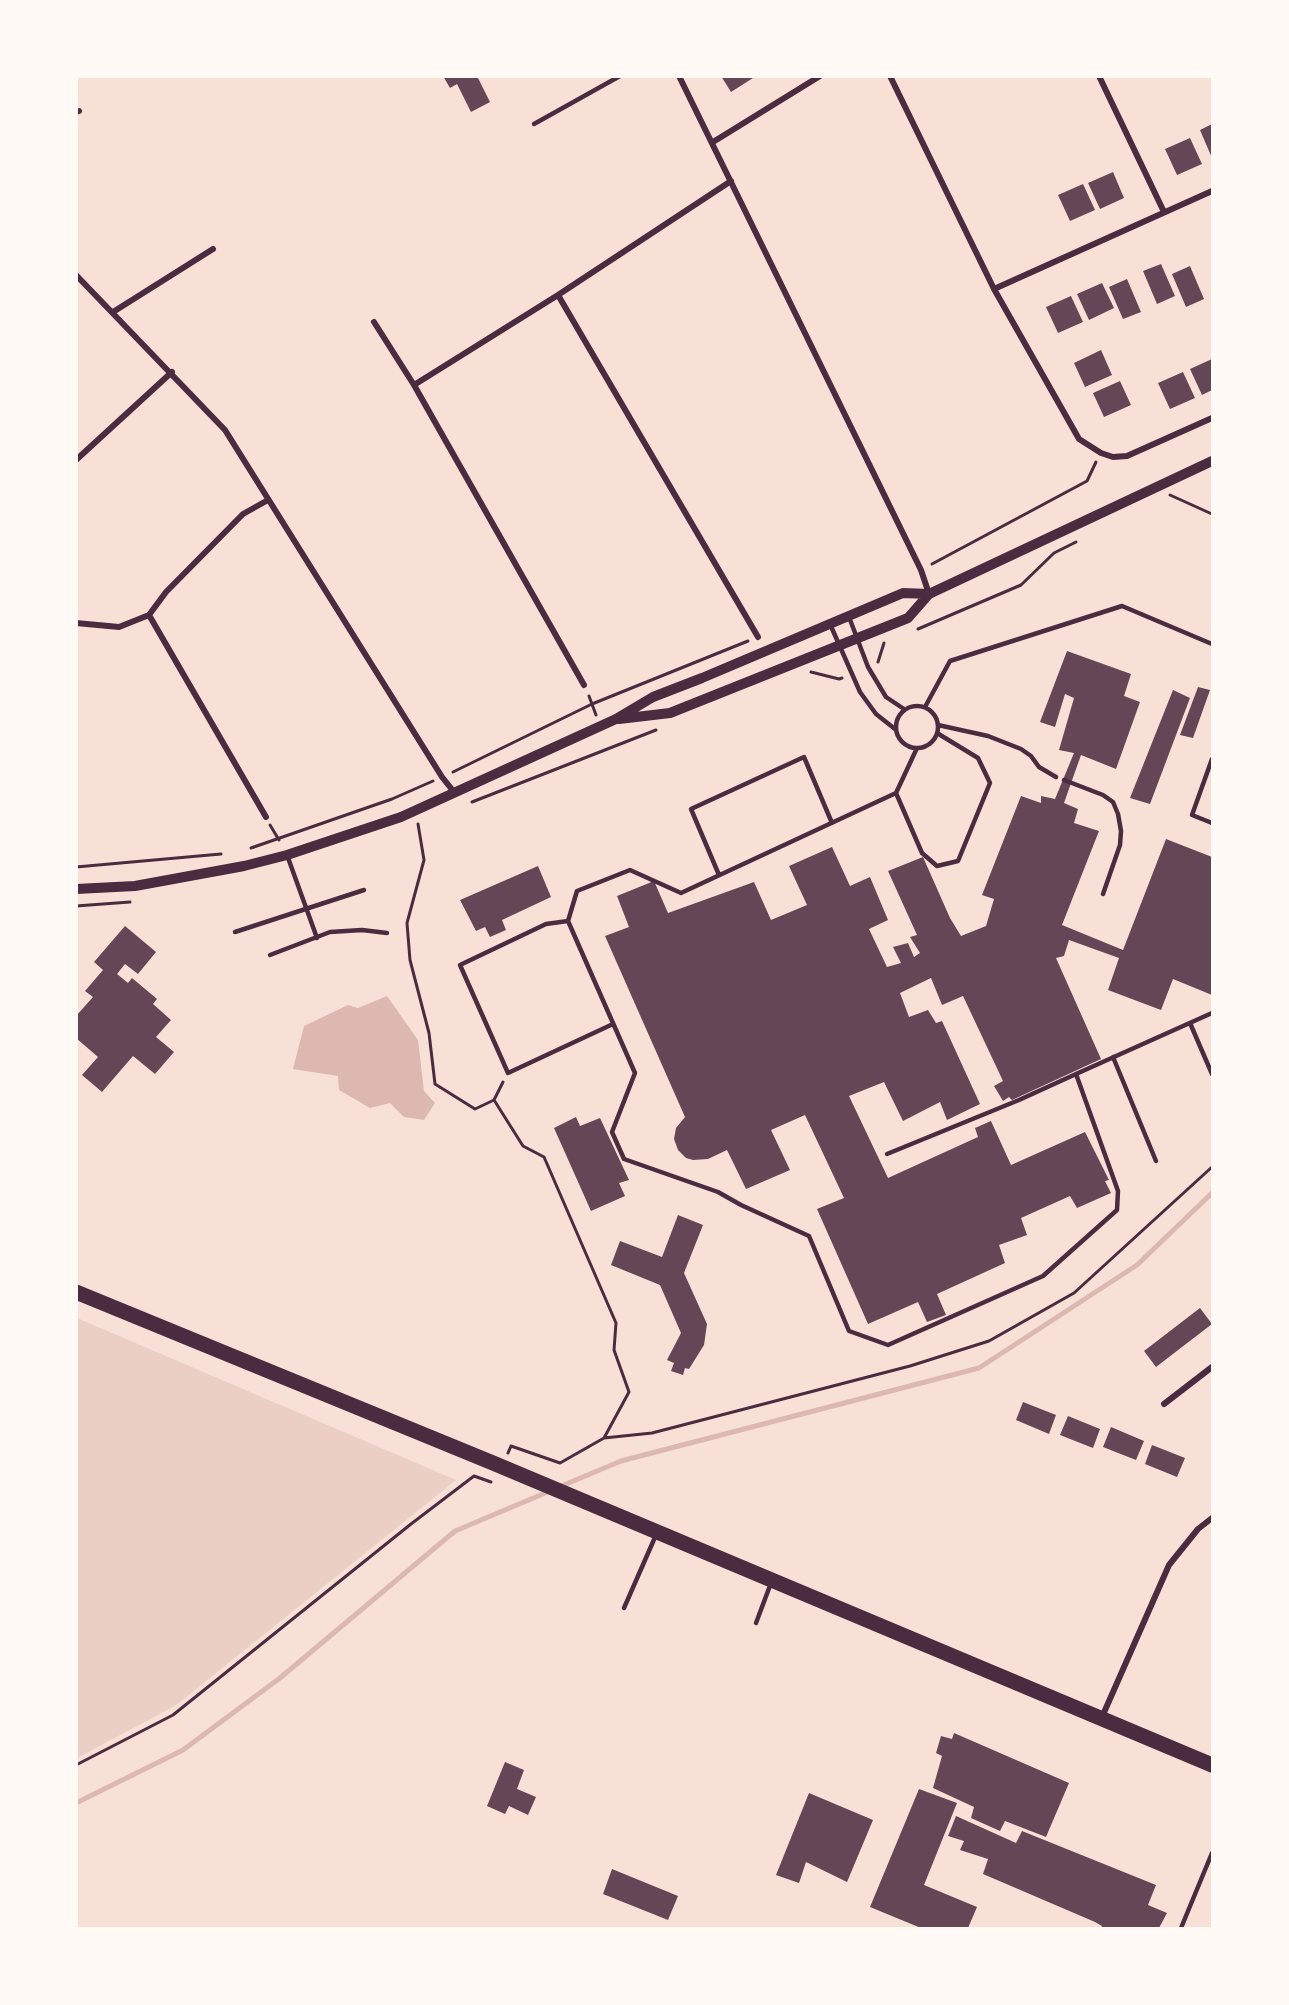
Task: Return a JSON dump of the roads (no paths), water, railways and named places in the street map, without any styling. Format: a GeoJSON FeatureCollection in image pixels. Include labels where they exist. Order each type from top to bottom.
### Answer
{"type":"FeatureCollection","features":[{"type":"Feature","properties":{"kind":"highway"},"geometry":{"type":"LineString","coordinates":[[76,1292],[1102,1717],[1212,1765]]}},
{"type":"Feature","properties":{"kind":"street"},"geometry":{"type":"LineString","coordinates":[[680,76],[921,570],[929,594]]}},
{"type":"Feature","properties":{"kind":"street"},"geometry":{"type":"LineString","coordinates":[[712,142],[820,76]]}},
{"type":"Feature","properties":{"kind":"street"},"geometry":{"type":"LineString","coordinates":[[890,76],[994,290],[1079,439],[1101,453],[1113,457],[1127,456],[1212,418]]}},
{"type":"Feature","properties":{"kind":"street"},"geometry":{"type":"LineString","coordinates":[[1099,76],[1164,212]]}},
{"type":"Feature","properties":{"kind":"street"},"geometry":{"type":"LineString","coordinates":[[414,385],[558,295],[731,181]]}},
{"type":"Feature","properties":{"kind":"street"},"geometry":{"type":"LineString","coordinates":[[994,290],[1212,191]]}},
{"type":"Feature","properties":{"kind":"street"},"geometry":{"type":"LineString","coordinates":[[113,312],[213,249]]}},
{"type":"Feature","properties":{"kind":"street"},"geometry":{"type":"LineString","coordinates":[[76,275],[172,372],[225,430],[442,777],[454,792]]}},
{"type":"Feature","properties":{"kind":"street"},"geometry":{"type":"LineString","coordinates":[[558,295],[758,638]]}},
{"type":"Feature","properties":{"kind":"street"},"geometry":{"type":"LineString","coordinates":[[374,322],[414,385],[584,685]]}},
{"type":"Feature","properties":{"kind":"street"},"geometry":{"type":"LineString","coordinates":[[76,460],[172,372]]}},
{"type":"Feature","properties":{"kind":"street"},"geometry":{"type":"LineString","coordinates":[[616,719],[669,713],[908,618],[929,594],[1212,461]]}},
{"type":"Feature","properties":{"kind":"street"},"geometry":{"type":"LineString","coordinates":[[76,623],[119,627],[150,615],[165,592],[243,514],[268,500]]}},
{"type":"Feature","properties":{"kind":"street"},"geometry":{"type":"LineString","coordinates":[[76,889],[135,886],[244,866],[287,855],[401,817],[616,719],[653,696],[702,678],[903,592],[929,594]]}},
{"type":"Feature","properties":{"kind":"street"},"geometry":{"type":"LineString","coordinates":[[150,615],[266,817]]}},
{"type":"Feature","properties":{"kind":"street"},"geometry":{"type":"LineString","coordinates":[[1164,1404],[1212,1367]]}},
{"type":"Feature","properties":{"kind":"street"},"geometry":{"type":"LineString","coordinates":[[1102,1717],[1169,1565],[1198,1530],[1212,1518]]}},
{"type":"Feature","properties":{"kind":"lane"},"geometry":{"type":"LineString","coordinates":[[534,124],[620,76]]}},
{"type":"Feature","properties":{"kind":"lane"},"geometry":{"type":"LineString","coordinates":[[925,707],[950,661],[1122,606],[1212,644]]}},
{"type":"Feature","properties":{"kind":"lane"},"geometry":{"type":"LineString","coordinates":[[848,615],[868,667],[886,697],[904,709]]}},
{"type":"Feature","properties":{"kind":"lane"},"geometry":{"type":"LineString","coordinates":[[830,623],[860,692],[876,714],[895,729]]}},
{"type":"Feature","properties":{"kind":"lane"},"geometry":{"type":"LineString","coordinates":[[910,706],[925,707],[936,718],[937,733],[930,743],[917,748],[903,743],[898,738],[895,729],[896,722],[904,709],[910,706]]}},
{"type":"Feature","properties":{"kind":"lane"},"geometry":{"type":"LineString","coordinates":[[938,725],[988,736],[1020,749],[1056,777]]}},
{"type":"Feature","properties":{"kind":"lane"},"geometry":{"type":"LineString","coordinates":[[896,793],[922,854],[937,866],[958,861],[990,783],[978,758],[937,733]]}},
{"type":"Feature","properties":{"kind":"lane"},"geometry":{"type":"LineString","coordinates":[[917,748],[896,793],[681,893],[630,870],[577,891],[568,921],[635,1073],[612,1132],[624,1159],[718,1192],[809,1236],[849,1331],[888,1345],[1043,1276],[1117,1210],[1118,1191],[1076,1074]]}},
{"type":"Feature","properties":{"kind":"lane"},"geometry":{"type":"LineString","coordinates":[[719,875],[691,809],[804,757],[832,823]]}},
{"type":"Feature","properties":{"kind":"lane"},"geometry":{"type":"LineString","coordinates":[[1212,759],[1192,815],[1212,823]]}},
{"type":"Feature","properties":{"kind":"lane"},"geometry":{"type":"LineString","coordinates":[[1064,780],[1103,795],[1113,802],[1118,814],[1121,831],[1120,845],[1103,894]]}},
{"type":"Feature","properties":{"kind":"lane"},"geometry":{"type":"LineString","coordinates":[[287,855],[317,938]]}},
{"type":"Feature","properties":{"kind":"lane"},"geometry":{"type":"LineString","coordinates":[[235,932],[364,890]]}},
{"type":"Feature","properties":{"kind":"lane"},"geometry":{"type":"LineString","coordinates":[[568,921],[546,924],[460,965],[508,1072],[613,1024]]}},
{"type":"Feature","properties":{"kind":"lane"},"geometry":{"type":"LineString","coordinates":[[270,955],[330,932],[362,930],[387,933]]}},
{"type":"Feature","properties":{"kind":"lane"},"geometry":{"type":"LineString","coordinates":[[887,1154],[1018,1100],[1212,1013]]}},
{"type":"Feature","properties":{"kind":"lane"},"geometry":{"type":"LineString","coordinates":[[1190,1023],[1212,1074]]}},
{"type":"Feature","properties":{"kind":"lane"},"geometry":{"type":"LineString","coordinates":[[1113,1058],[1156,1161]]}},
{"type":"Feature","properties":{"kind":"lane"},"geometry":{"type":"LineString","coordinates":[[624,1608],[657,1532]]}},
{"type":"Feature","properties":{"kind":"lane"},"geometry":{"type":"LineString","coordinates":[[756,1623],[772,1580]]}},
{"type":"Feature","properties":{"kind":"lane"},"geometry":{"type":"LineString","coordinates":[[1181,1929],[1212,1853]]}},
{"type":"Feature","properties":{"kind":"waterway"},"geometry":{"type":"LineString","coordinates":[[559,1487],[621,1461],[979,1368],[1137,1265],[1212,1193]]}},
{"type":"Feature","properties":{"kind":"waterway"},"geometry":{"type":"LineString","coordinates":[[76,1803],[183,1750],[280,1678],[455,1531],[550,1491]]}}]}
